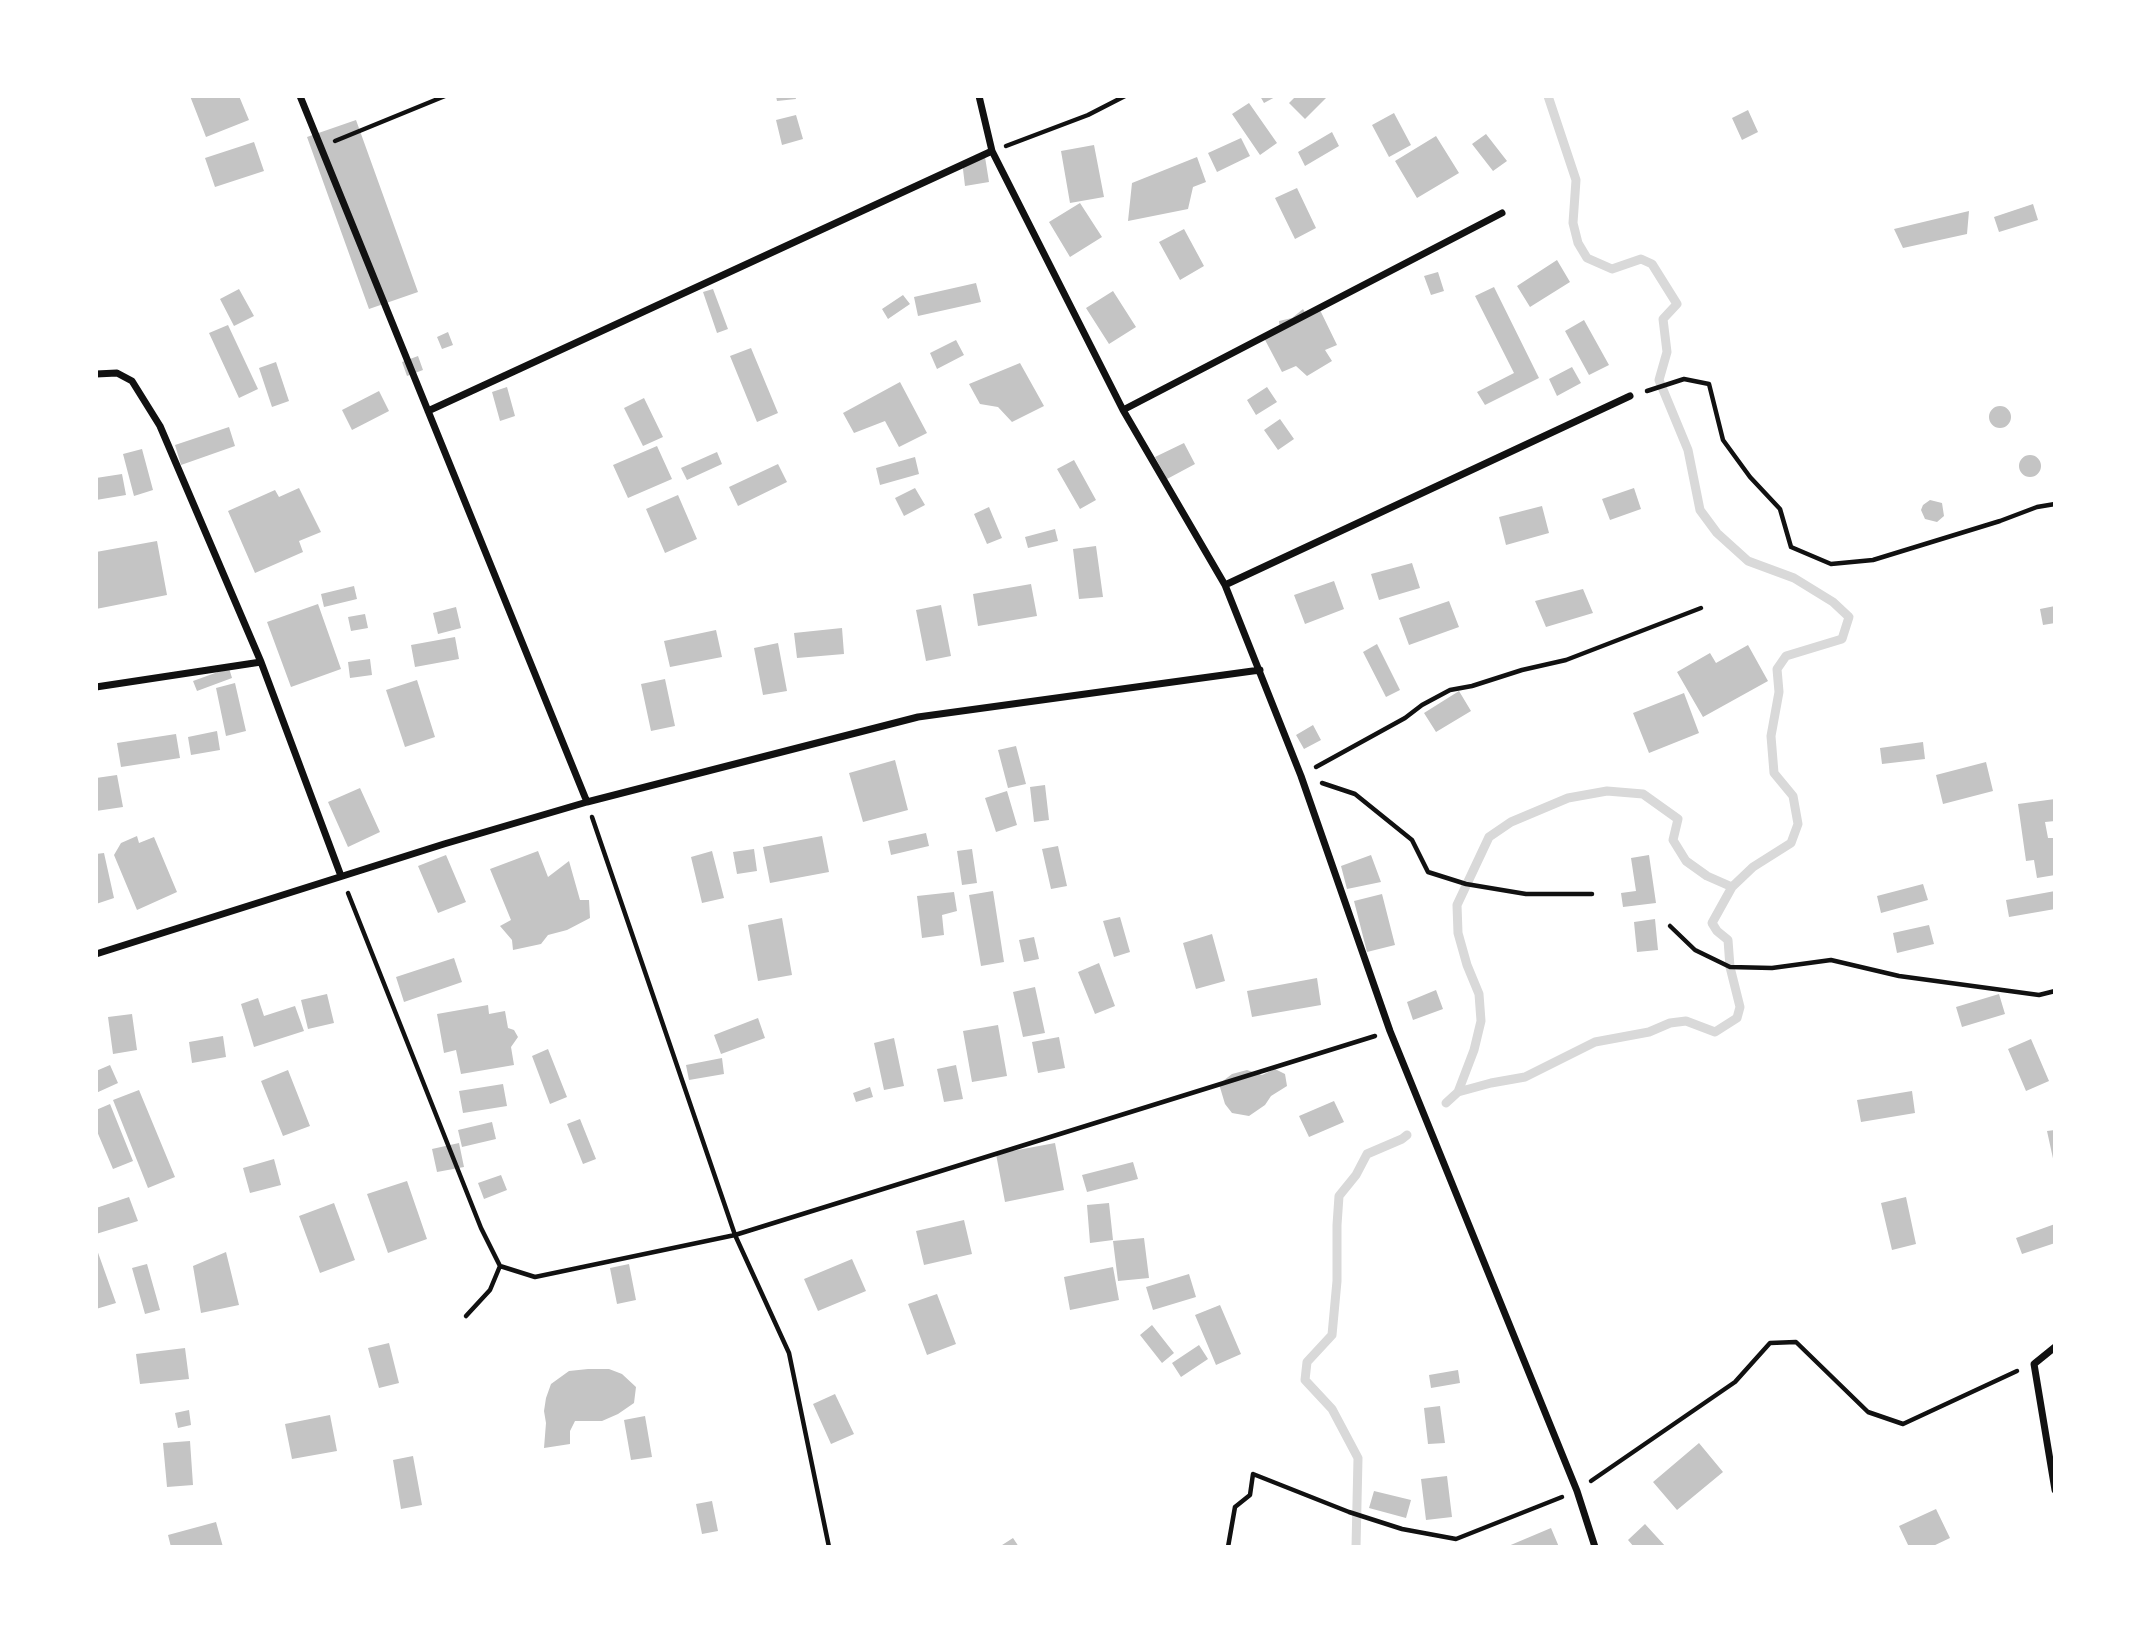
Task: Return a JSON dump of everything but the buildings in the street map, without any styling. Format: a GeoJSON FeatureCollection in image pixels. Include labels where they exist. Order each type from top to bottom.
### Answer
{"type":"FeatureCollection","features":[{"type":"Feature","properties":{"kind":"street"},"geometry":{"type":"LineString","coordinates":[[300,96],[587,802]]}},
{"type":"Feature","properties":{"kind":"street"},"geometry":{"type":"LineString","coordinates":[[979,96],[992,151],[1123,410],[1225,585],[1301,776],[1390,1031],[1577,1491],[1595,1547]]}},
{"type":"Feature","properties":{"kind":"street"},"geometry":{"type":"LineString","coordinates":[[428,411],[992,151]]}},
{"type":"Feature","properties":{"kind":"street"},"geometry":{"type":"LineString","coordinates":[[1123,410],[1502,213]]}},
{"type":"Feature","properties":{"kind":"street"},"geometry":{"type":"LineString","coordinates":[[96,374],[117,373],[132,381],[160,426],[261,662],[341,876]]}},
{"type":"Feature","properties":{"kind":"street"},"geometry":{"type":"LineString","coordinates":[[1225,585],[1629,396]]}},
{"type":"Feature","properties":{"kind":"street"},"geometry":{"type":"LineString","coordinates":[[96,687],[261,662]]}},
{"type":"Feature","properties":{"kind":"street"},"geometry":{"type":"LineString","coordinates":[[96,954],[587,802],[918,717],[1260,670]]}},
{"type":"Feature","properties":{"kind":"street"},"geometry":{"type":"LineString","coordinates":[[2055,1347],[2034,1364],[2055,1490]]}},
{"type":"Feature","properties":{"kind":"path"},"geometry":{"type":"LineString","coordinates":[[321,147],[444,96]]}},
{"type":"Feature","properties":{"kind":"path"},"geometry":{"type":"LineString","coordinates":[[992,151],[1088,115],[1125,96]]}},
{"type":"Feature","properties":{"kind":"path"},"geometry":{"type":"LineString","coordinates":[[1629,396],[1684,379],[1709,384],[1723,440],[1750,477],[1780,509],[1791,547],[1831,564],[1873,560],[1921,547],[2037,507],[2055,504]]}},
{"type":"Feature","properties":{"kind":"path"},"geometry":{"type":"LineString","coordinates":[[1301,776],[1450,690],[1566,660],[1701,608]]}},
{"type":"Feature","properties":{"kind":"path"},"geometry":{"type":"LineString","coordinates":[[1301,776],[1355,794],[1412,840],[1428,872],[1466,884],[1526,894],[1592,894]]}},
{"type":"Feature","properties":{"kind":"path"},"geometry":{"type":"LineString","coordinates":[[587,802],[735,1235],[789,1353],[829,1547]]}},
{"type":"Feature","properties":{"kind":"path"},"geometry":{"type":"LineString","coordinates":[[341,876],[481,1228],[500,1266],[536,1276],[735,1235],[1390,1031]]}},
{"type":"Feature","properties":{"kind":"path"},"geometry":{"type":"LineString","coordinates":[[1670,926],[1695,950],[1730,967],[1772,968],[1831,960],[1899,976],[2039,995],[2055,991]]}},
{"type":"Feature","properties":{"kind":"path"},"geometry":{"type":"LineString","coordinates":[[466,1316],[490,1290],[500,1266]]}},
{"type":"Feature","properties":{"kind":"path"},"geometry":{"type":"LineString","coordinates":[[1228,1547],[1235,1507],[1251,1495],[1253,1474],[1349,1512],[1402,1529],[1457,1539],[1577,1491],[1735,1382],[1770,1343],[1796,1342],[1868,1412],[1903,1424],[2034,1364]]}},
{"type":"Feature","properties":{"kind":"waterway"},"geometry":{"type":"LineString","coordinates":[[1458,1092],[1474,1050],[1481,1021],[1479,994],[1458,933],[1457,905],[1489,837],[1511,822],[1568,798],[1607,791],[1643,794],[1678,819],[1673,840],[1686,861],[1707,876],[1732,887],[1753,867],[1791,843],[1798,824],[1793,796],[1774,773],[1771,736],[1779,692],[1777,669],[1786,656],[1842,639],[1849,617],[1833,602],[1794,578],[1748,561],[1717,533],[1700,510],[1688,450],[1659,380],[1667,352],[1663,319],[1677,304],[1652,264],[1641,259],[1612,269],[1587,258],[1578,243],[1573,223],[1576,180],[1548,96]]}},
{"type":"Feature","properties":{"kind":"waterway"},"geometry":{"type":"LineString","coordinates":[[1446,1103],[1458,1092],[1525,1077],[1595,1042],[1649,1032],[1670,1023],[1686,1021],[1715,1032],[1737,1018],[1740,1007],[1730,967],[1728,940],[1712,923],[1732,887]]}},
{"type":"Feature","properties":{"kind":"waterway"},"geometry":{"type":"LineString","coordinates":[[1356,1547],[1358,1458],[1332,1409],[1305,1380],[1307,1362],[1332,1335],[1337,1281],[1339,1196],[1356,1175],[1367,1154],[1407,1135]]}}]}
